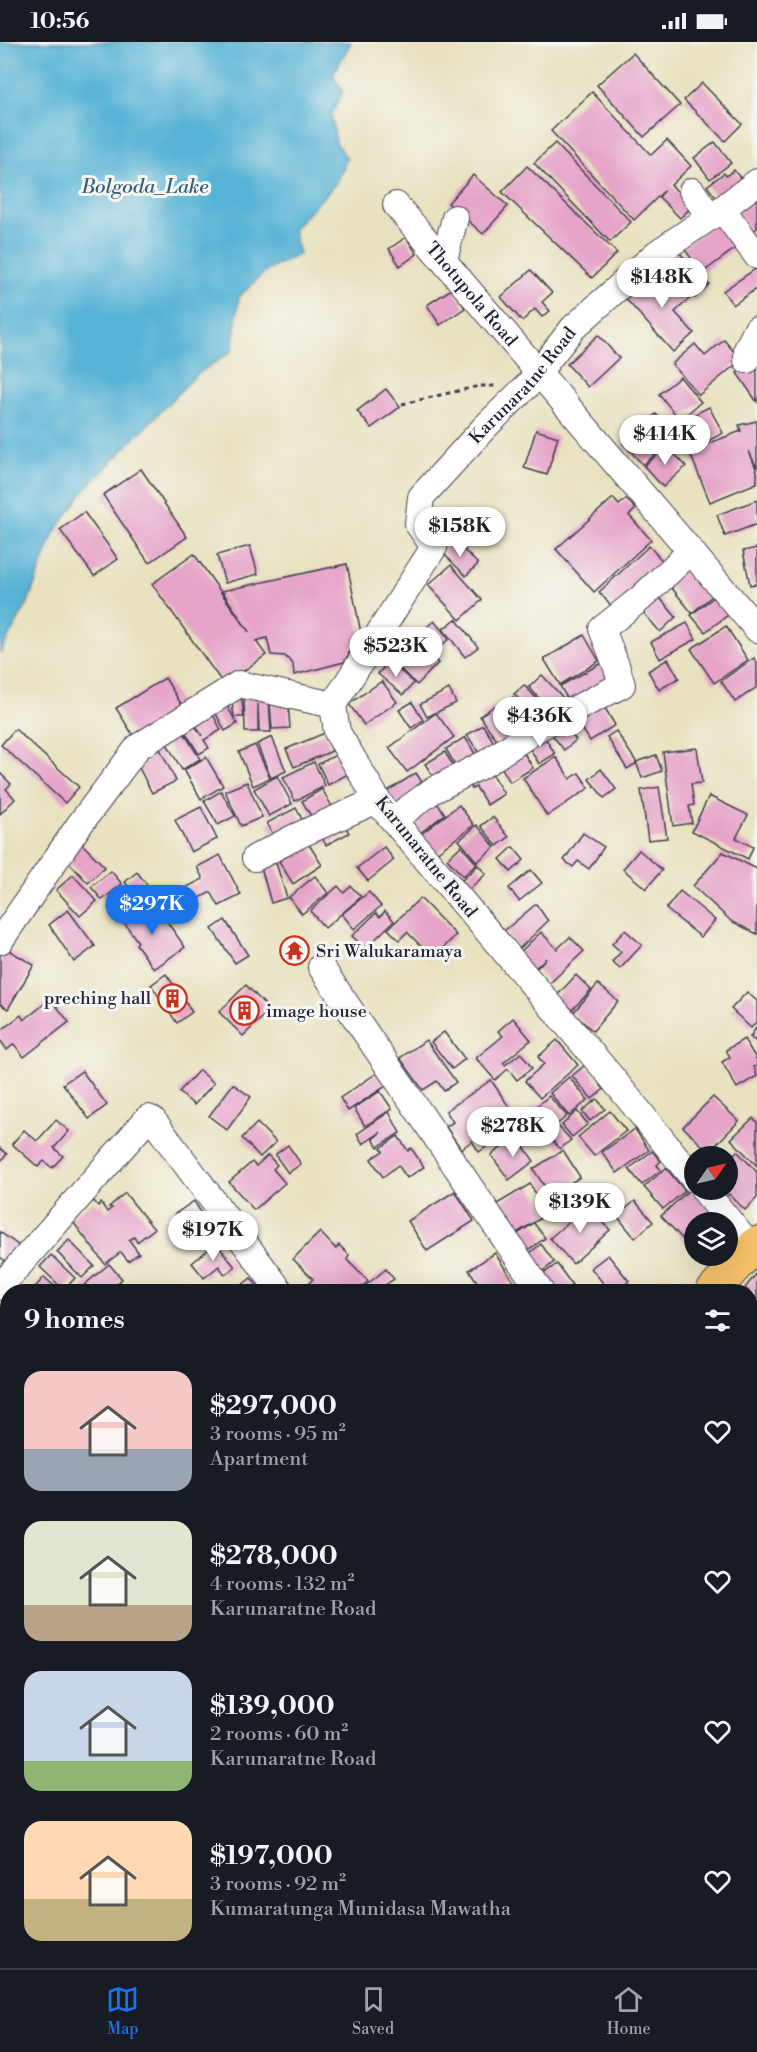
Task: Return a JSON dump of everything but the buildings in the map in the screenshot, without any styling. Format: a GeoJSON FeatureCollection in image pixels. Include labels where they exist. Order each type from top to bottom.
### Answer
{"type":"FeatureCollection","features":[{"type":"Feature","properties":{"kind":"highway"},"geometry":{"type":"LineString","coordinates":[[719,1284],[755,1246]]}},
{"type":"Feature","properties":{"kind":"street","name":"Karunaratne Road"},"geometry":{"type":"LineString","coordinates":[[684,1167],[608,1073],[377,800],[337,732],[333,705],[434,547],[418,524],[422,497],[533,378],[573,328],[657,253],[757,182]]}},
{"type":"Feature","properties":{"kind":"street"},"geometry":{"type":"LineString","coordinates":[[692,191],[757,256]]}},
{"type":"Feature","properties":{"kind":"street","name":"Thotupola Road"},"geometry":{"type":"LineString","coordinates":[[396,205],[444,260],[533,378],[691,551],[757,629]]}},
{"type":"Feature","properties":{"kind":"street"},"geometry":{"type":"LineString","coordinates":[[444,260],[455,218]]}},
{"type":"Feature","properties":{"kind":"street"},"geometry":{"type":"LineString","coordinates":[[393,820],[432,791],[486,763],[540,727],[622,685],[602,629],[641,598],[691,551]]}},
{"type":"Feature","properties":{"kind":"street"},"geometry":{"type":"LineString","coordinates":[[0,941],[80,824],[138,747],[239,684],[333,705]]}},
{"type":"Feature","properties":{"kind":"street"},"geometry":{"type":"LineString","coordinates":[[255,858],[305,832],[377,800]]}},
{"type":"Feature","properties":{"kind":"street"},"geometry":{"type":"LineString","coordinates":[[321,967],[536,1284]]}},
{"type":"Feature","properties":{"kind":"street"},"geometry":{"type":"LineString","coordinates":[[3,1284],[148,1118],[153,1120],[274,1284]]}},
{"type":"Feature","properties":{"kind":"street"},"geometry":{"type":"LineString","coordinates":[[713,1200],[755,1246]]}},
{"type":"Feature","properties":{"kind":"path"},"geometry":{"type":"LineString","coordinates":[[402,404],[479,386],[533,378]]}},
{"type":"Feature","properties":{"kind":"water","name":"Bolgoda_Lake"},"geometry":{"type":"Polygon","coordinates":[[[0,42],[351,42],[333,75],[343,92],[331,115],[336,143],[347,158],[338,181],[293,229],[299,254],[266,271],[239,297],[232,351],[196,375],[86,488],[54,533],[27,605],[0,653],[0,42]]]}},
{"type":"Feature","properties":{"kind":"place","name":"Sri Walukaramaya"},"geometry":{"type":"Point","coordinates":[295,951]}},
{"type":"Feature","properties":{"kind":"place","name":"preching hall"},"geometry":{"type":"Point","coordinates":[172,998]}},
{"type":"Feature","properties":{"kind":"place","name":"image house"},"geometry":{"type":"Point","coordinates":[245,1011]}}]}
